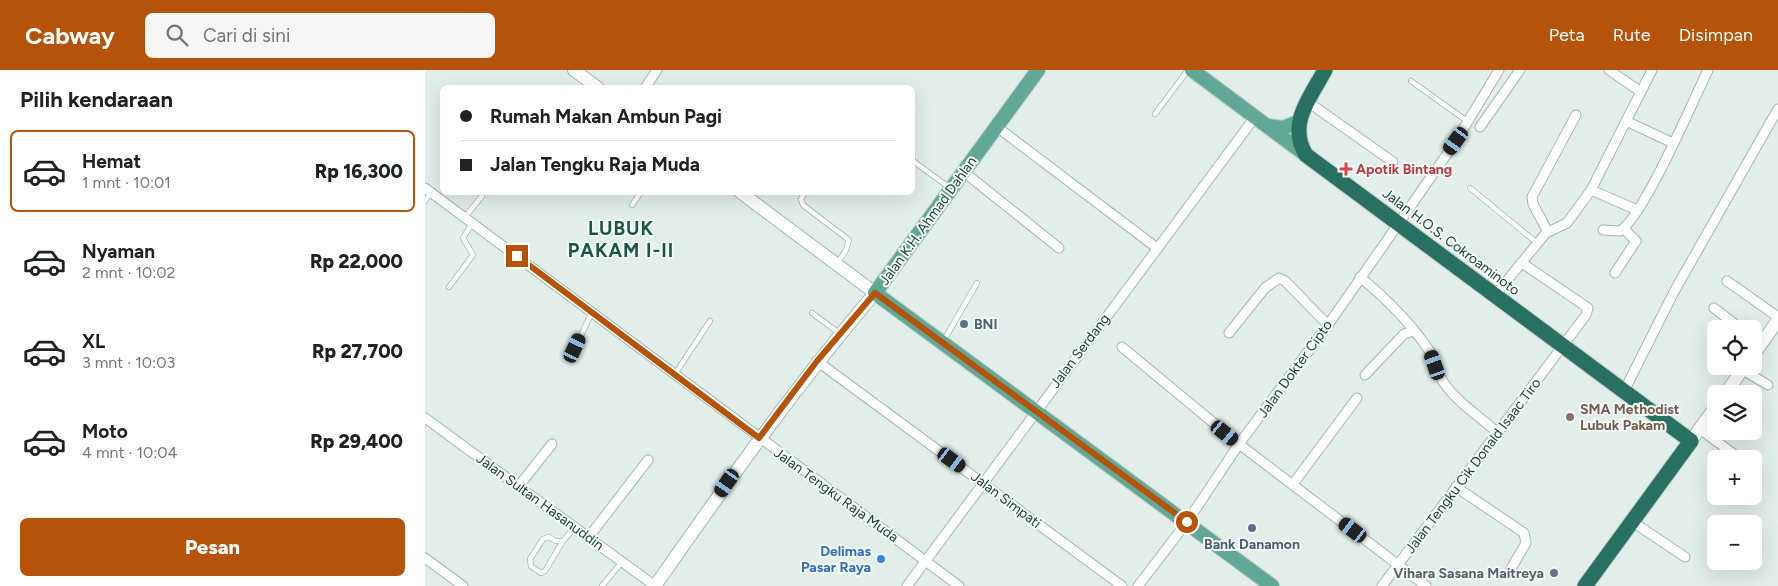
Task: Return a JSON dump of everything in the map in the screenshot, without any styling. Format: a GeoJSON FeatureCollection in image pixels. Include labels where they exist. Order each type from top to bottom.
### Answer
{"type":"FeatureCollection","features":[{"type":"Feature","properties":{"kind":"highway"},"geometry":{"type":"LineString","coordinates":[[1306,155],[1298,138],[1298,122],[1325,70]]}},
{"type":"Feature","properties":{"kind":"highway","name":"Jalan H.O.S. Cokroaminoto"},"geometry":{"type":"LineString","coordinates":[[1306,155],[1624,391],[1696,435]]}},
{"type":"Feature","properties":{"kind":"highway"},"geometry":{"type":"LineString","coordinates":[[1585,586],[1696,435]]}},
{"type":"Feature","properties":{"kind":"main road","name":"Jalan K.H. Ahmad Dahlan"},"geometry":{"type":"LineString","coordinates":[[875,293],[1038,70]]}},
{"type":"Feature","properties":{"kind":"main road","name":"Jalan H.O.S. Cokroaminoto"},"geometry":{"type":"LineString","coordinates":[[1192,70],[1306,155]]}},
{"type":"Feature","properties":{"kind":"main road"},"geometry":{"type":"LineString","coordinates":[[1267,126],[1283,128],[1298,122]]}},
{"type":"Feature","properties":{"kind":"main road"},"geometry":{"type":"LineString","coordinates":[[875,293],[1272,586]]}},
{"type":"Feature","properties":{"kind":"street"},"geometry":{"type":"LineString","coordinates":[[574,70],[594,85]]}},
{"type":"Feature","properties":{"kind":"street"},"geometry":{"type":"LineString","coordinates":[[647,85],[657,70]]}},
{"type":"Feature","properties":{"kind":"street","name":"Jalan Dokter Cipto"},"geometry":{"type":"LineString","coordinates":[[1137,586],[1187,522],[1239,444],[1327,325],[1397,222],[1456,141],[1499,70]]}},
{"type":"Feature","properties":{"kind":"street"},"geometry":{"type":"LineString","coordinates":[[1480,127],[1520,70]]}},
{"type":"Feature","properties":{"kind":"street"},"geometry":{"type":"LineString","coordinates":[[1609,70],[1641,92]]}},
{"type":"Feature","properties":{"kind":"street"},"geometry":{"type":"LineString","coordinates":[[1495,295],[1548,232],[1567,223],[1591,190],[1652,70]]}},
{"type":"Feature","properties":{"kind":"street"},"geometry":{"type":"LineString","coordinates":[[1603,230],[1620,231],[1624,229],[1637,210],[1673,143],[1708,70]]}},
{"type":"Feature","properties":{"kind":"street"},"geometry":{"type":"LineString","coordinates":[[1308,102],[1393,162]]}},
{"type":"Feature","properties":{"kind":"street"},"geometry":{"type":"LineString","coordinates":[[1624,391],[1675,290],[1778,109]]}},
{"type":"Feature","properties":{"kind":"street"},"geometry":{"type":"LineString","coordinates":[[1548,232],[1533,204],[1532,197],[1576,115]]}},
{"type":"Feature","properties":{"kind":"street","name":"Jalan Serdang"},"geometry":{"type":"LineString","coordinates":[[907,586],[982,482],[1255,116]]}},
{"type":"Feature","properties":{"kind":"street"},"geometry":{"type":"LineString","coordinates":[[1626,121],[1673,143]]}},
{"type":"Feature","properties":{"kind":"street"},"geometry":{"type":"LineString","coordinates":[[997,127],[1157,248]]}},
{"type":"Feature","properties":{"kind":"street"},"geometry":{"type":"LineString","coordinates":[[963,172],[1059,248]]}},
{"type":"Feature","properties":{"kind":"street","name":"Jalan Tengku Raja Muda"},"geometry":{"type":"LineString","coordinates":[[428,190],[959,586]]}},
{"type":"Feature","properties":{"kind":"street"},"geometry":{"type":"LineString","coordinates":[[1591,190],[1637,210]]}},
{"type":"Feature","properties":{"kind":"street"},"geometry":{"type":"LineString","coordinates":[[744,195],[875,293]]}},
{"type":"Feature","properties":{"kind":"street"},"geometry":{"type":"LineString","coordinates":[[1615,273],[1636,241],[1624,229]]}},
{"type":"Feature","properties":{"kind":"street","name":"Jalan Tengku Cik Donald Isaac Tiro"},"geometry":{"type":"LineString","coordinates":[[1382,586],[1564,346],[1589,308],[1522,263]]}},
{"type":"Feature","properties":{"kind":"street"},"geometry":{"type":"LineString","coordinates":[[1360,277],[1396,308],[1431,354],[1439,376],[1450,391],[1498,433]]}},
{"type":"Feature","properties":{"kind":"street"},"geometry":{"type":"LineString","coordinates":[[1229,333],[1265,288],[1279,278],[1285,281],[1327,325]]}},
{"type":"Feature","properties":{"kind":"street"},"geometry":{"type":"LineString","coordinates":[[1727,282],[1778,319],[1762,338]]}},
{"type":"Feature","properties":{"kind":"street","name":"Jalan K.H. Ahmad Dahlan"},"geometry":{"type":"LineString","coordinates":[[655,586],[759,438],[817,361],[875,293]]}},
{"type":"Feature","properties":{"kind":"street"},"geometry":{"type":"LineString","coordinates":[[1714,308],[1729,320]]}},
{"type":"Feature","properties":{"kind":"street"},"geometry":{"type":"LineString","coordinates":[[1365,375],[1404,334],[1413,331]]}},
{"type":"Feature","properties":{"kind":"street"},"geometry":{"type":"LineString","coordinates":[[1122,347],[1239,444],[1426,586]]}},
{"type":"Feature","properties":{"kind":"street","name":"Jalan Simpati"},"geometry":{"type":"LineString","coordinates":[[817,361],[1122,586]]}},
{"type":"Feature","properties":{"kind":"street"},"geometry":{"type":"LineString","coordinates":[[1753,375],[1768,386]]}},
{"type":"Feature","properties":{"kind":"street"},"geometry":{"type":"LineString","coordinates":[[1293,484],[1357,398]]}},
{"type":"Feature","properties":{"kind":"street","name":"Jalan Sultan Hasanuddin"},"geometry":{"type":"LineString","coordinates":[[425,418],[655,586]]}},
{"type":"Feature","properties":{"kind":"street"},"geometry":{"type":"LineString","coordinates":[[1707,419],[1696,435],[1724,450]]}},
{"type":"Feature","properties":{"kind":"street"},"geometry":{"type":"LineString","coordinates":[[518,486],[551,444]]}},
{"type":"Feature","properties":{"kind":"street"},"geometry":{"type":"LineString","coordinates":[[588,538],[649,460]]}},
{"type":"Feature","properties":{"kind":"street"},"geometry":{"type":"LineString","coordinates":[[1456,487],[1524,533],[1526,543],[1509,572]]}},
{"type":"Feature","properties":{"kind":"street"},"geometry":{"type":"LineString","coordinates":[[1633,522],[1685,558]]}},
{"type":"Feature","properties":{"kind":"street"},"geometry":{"type":"LineString","coordinates":[[425,558],[463,586]]}},
{"type":"Feature","properties":{"kind":"lane"},"geometry":{"type":"LineString","coordinates":[[1155,114],[1188,70]]}},
{"type":"Feature","properties":{"kind":"lane"},"geometry":{"type":"LineString","coordinates":[[1411,81],[1467,121]]}},
{"type":"Feature","properties":{"kind":"lane"},"geometry":{"type":"LineString","coordinates":[[915,162],[951,188]]}},
{"type":"Feature","properties":{"kind":"lane"},"geometry":{"type":"LineString","coordinates":[[1469,188],[1537,244]]}},
{"type":"Feature","properties":{"kind":"lane"},"geometry":{"type":"LineString","coordinates":[[425,201],[428,190]]}},
{"type":"Feature","properties":{"kind":"lane"},"geometry":{"type":"LineString","coordinates":[[632,205],[639,195]]}},
{"type":"Feature","properties":{"kind":"lane"},"geometry":{"type":"LineString","coordinates":[[803,195],[801,199],[803,205],[849,240],[846,250],[837,265]]}},
{"type":"Feature","properties":{"kind":"lane"},"geometry":{"type":"LineString","coordinates":[[449,287],[473,255],[463,238],[469,220],[482,196]]}},
{"type":"Feature","properties":{"kind":"lane"},"geometry":{"type":"LineString","coordinates":[[943,342],[977,283]]}},
{"type":"Feature","properties":{"kind":"lane"},"geometry":{"type":"LineString","coordinates":[[575,348],[592,312]]}},
{"type":"Feature","properties":{"kind":"lane"},"geometry":{"type":"LineString","coordinates":[[812,313],[840,334]]}},
{"type":"Feature","properties":{"kind":"lane"},"geometry":{"type":"LineString","coordinates":[[675,374],[711,321]]}},
{"type":"Feature","properties":{"kind":"lane"},"geometry":{"type":"LineString","coordinates":[[563,541],[556,541],[549,537],[543,539],[530,559],[531,566],[541,573],[545,571],[563,541],[574,528]]}},
{"type":"Feature","properties":{"kind":"lane"},"geometry":{"type":"LineString","coordinates":[[602,586],[621,563]]}},
{"type":"Feature","properties":{"kind":"place","name":"Apotik Bintang"},"geometry":{"type":"Point","coordinates":[1346,169]}},
{"type":"Feature","properties":{"kind":"place","name":"BNI"},"geometry":{"type":"Point","coordinates":[964,324]}},
{"type":"Feature","properties":{"kind":"place","name":"SMA Methodist Lubuk Pakam"},"geometry":{"type":"Point","coordinates":[1570,417]}},
{"type":"Feature","properties":{"kind":"place","name":"Bank Danamon"},"geometry":{"type":"Point","coordinates":[1252,528]}},
{"type":"Feature","properties":{"kind":"place","name":"Delimas Pasar Raya"},"geometry":{"type":"Point","coordinates":[881,559]}},
{"type":"Feature","properties":{"kind":"place","name":"Vihara Sasana Maitreya"},"geometry":{"type":"Point","coordinates":[1554,573]}},
{"type":"Feature","properties":{"kind":"district","name":"LUBUK PAKAM I-II"},"geometry":{"type":"Point","coordinates":[621,239]}},
{"type":"Feature","properties":{"kind":"route"},"geometry":{"type":"LineString","coordinates":[[517,256],[759,438],[817,361],[875,293],[1187,522]]}}]}
